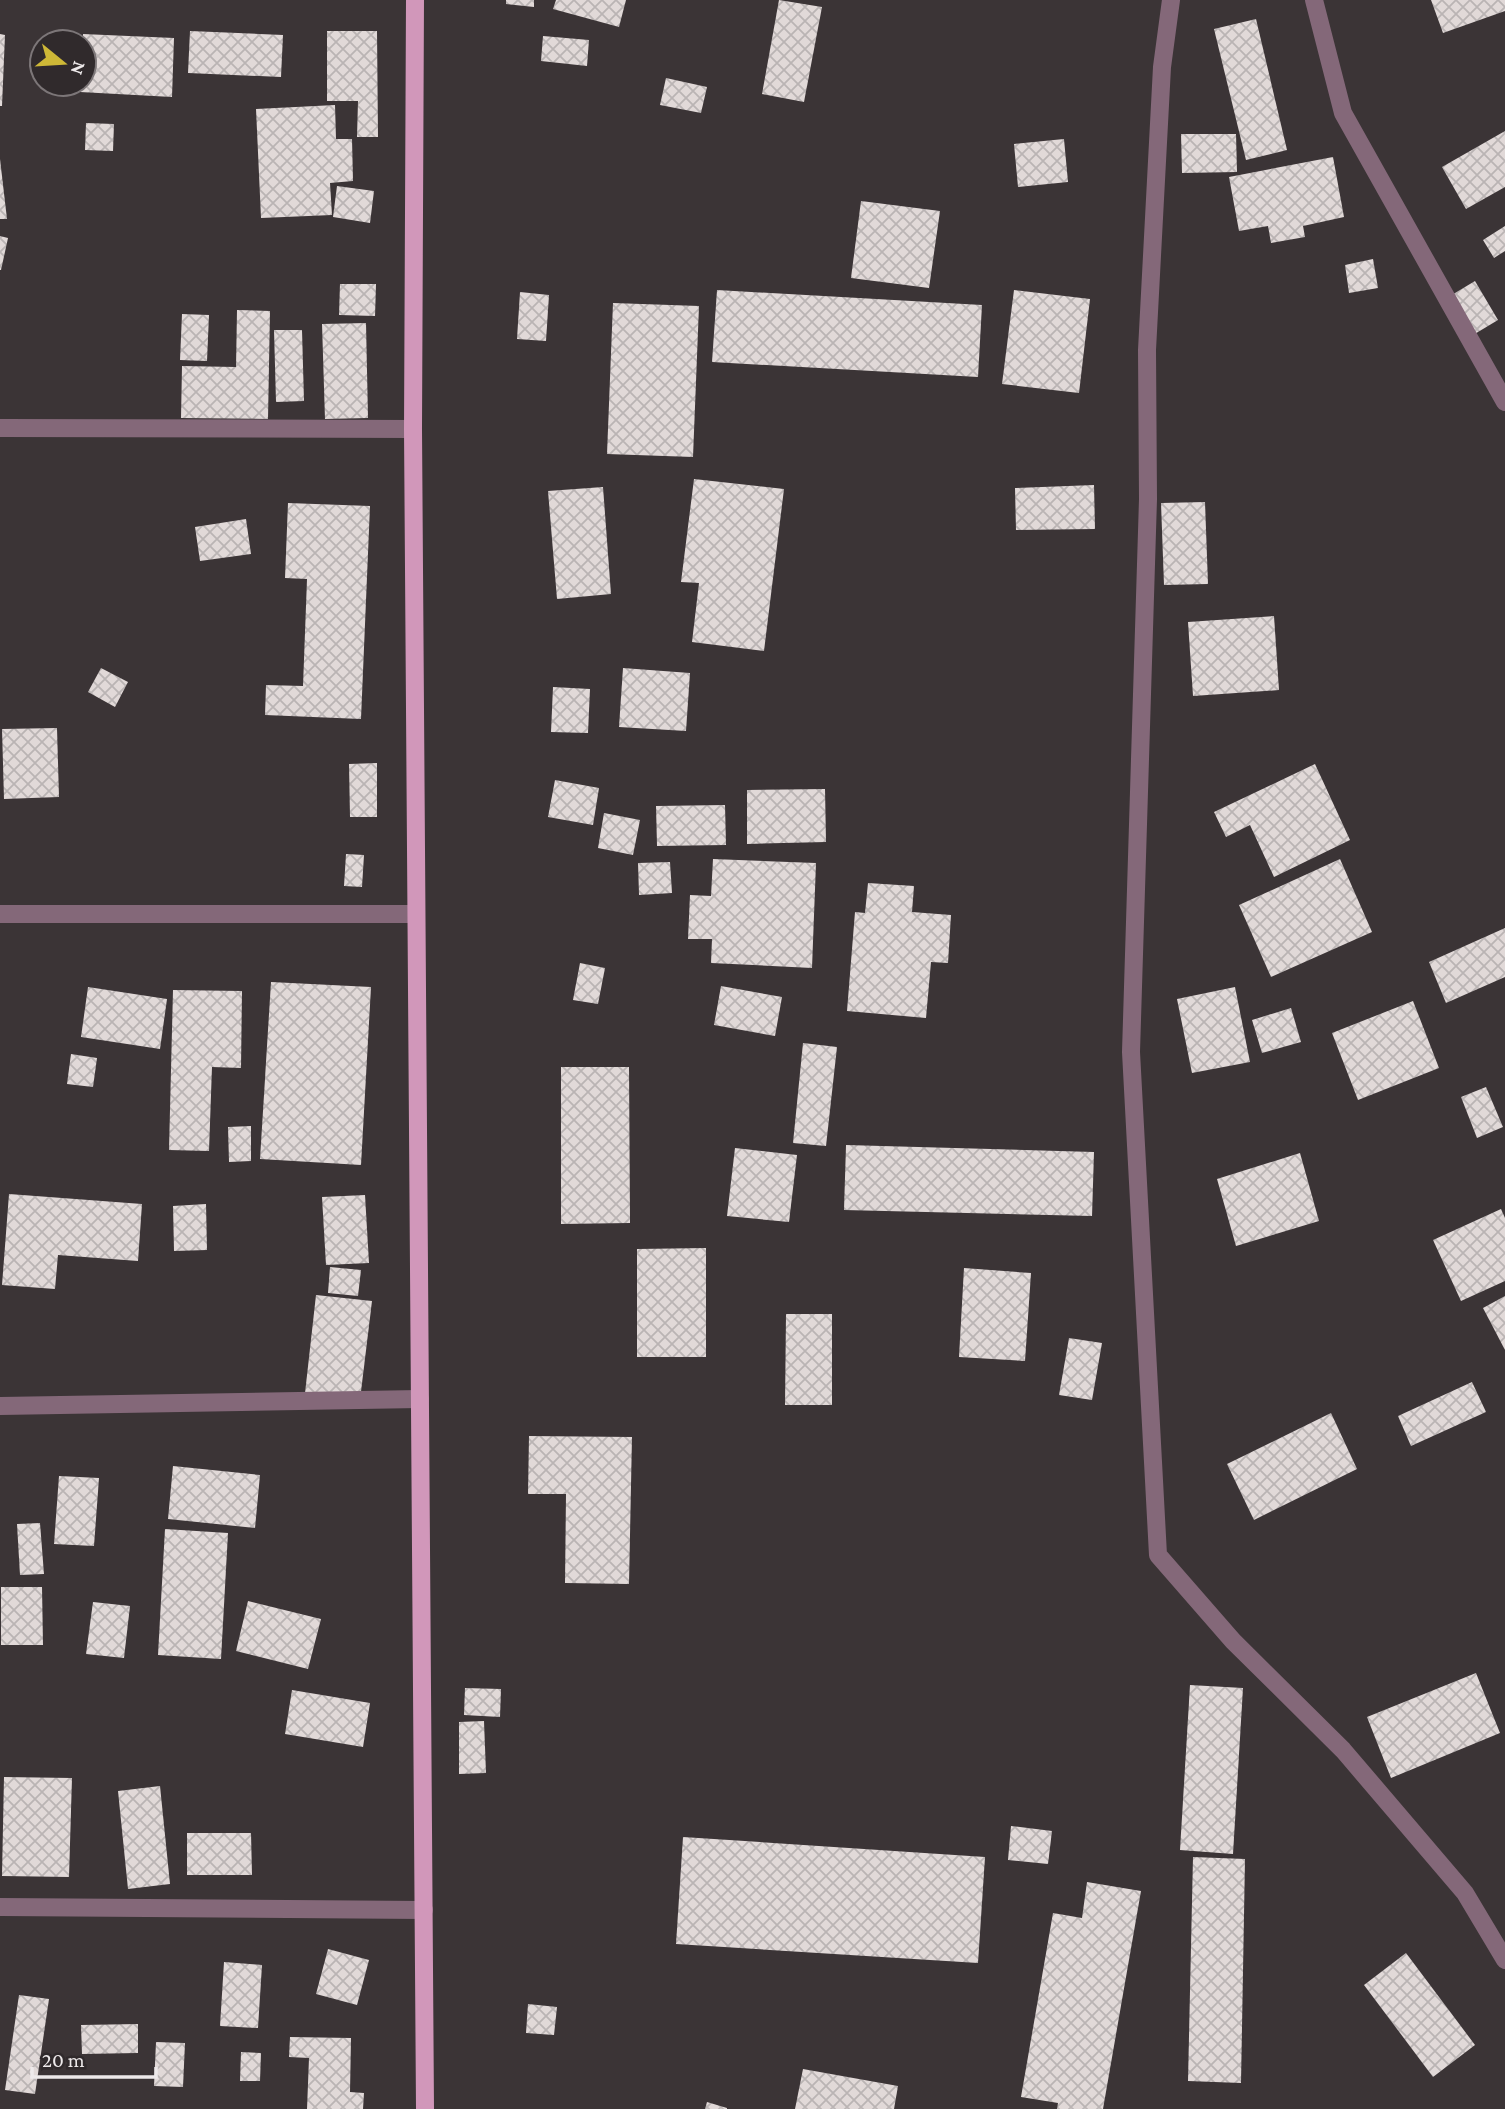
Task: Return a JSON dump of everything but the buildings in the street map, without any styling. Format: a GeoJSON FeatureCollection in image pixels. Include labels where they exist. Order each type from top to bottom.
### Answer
{"type":"FeatureCollection","features":[{"type":"Feature","properties":{"kind":"main road"},"geometry":{"type":"LineString","coordinates":[[415,0],[413,429],[425,2109]]}},
{"type":"Feature","properties":{"kind":"street"},"geometry":{"type":"LineString","coordinates":[[1171,0],[1162,67],[1147,350],[1148,499],[1131,1052],[1158,1555],[1233,1641],[1343,1750],[1465,1894],[1505,1959]]}},
{"type":"Feature","properties":{"kind":"street"},"geometry":{"type":"LineString","coordinates":[[1314,0],[1343,113],[1505,402]]}},
{"type":"Feature","properties":{"kind":"street"},"geometry":{"type":"LineString","coordinates":[[0,428],[413,429]]}},
{"type":"Feature","properties":{"kind":"street"},"geometry":{"type":"LineString","coordinates":[[0,914],[416,914]]}},
{"type":"Feature","properties":{"kind":"street"},"geometry":{"type":"LineString","coordinates":[[0,1406],[420,1399]]}},
{"type":"Feature","properties":{"kind":"street"},"geometry":{"type":"LineString","coordinates":[[0,1907],[424,1910]]}}]}
